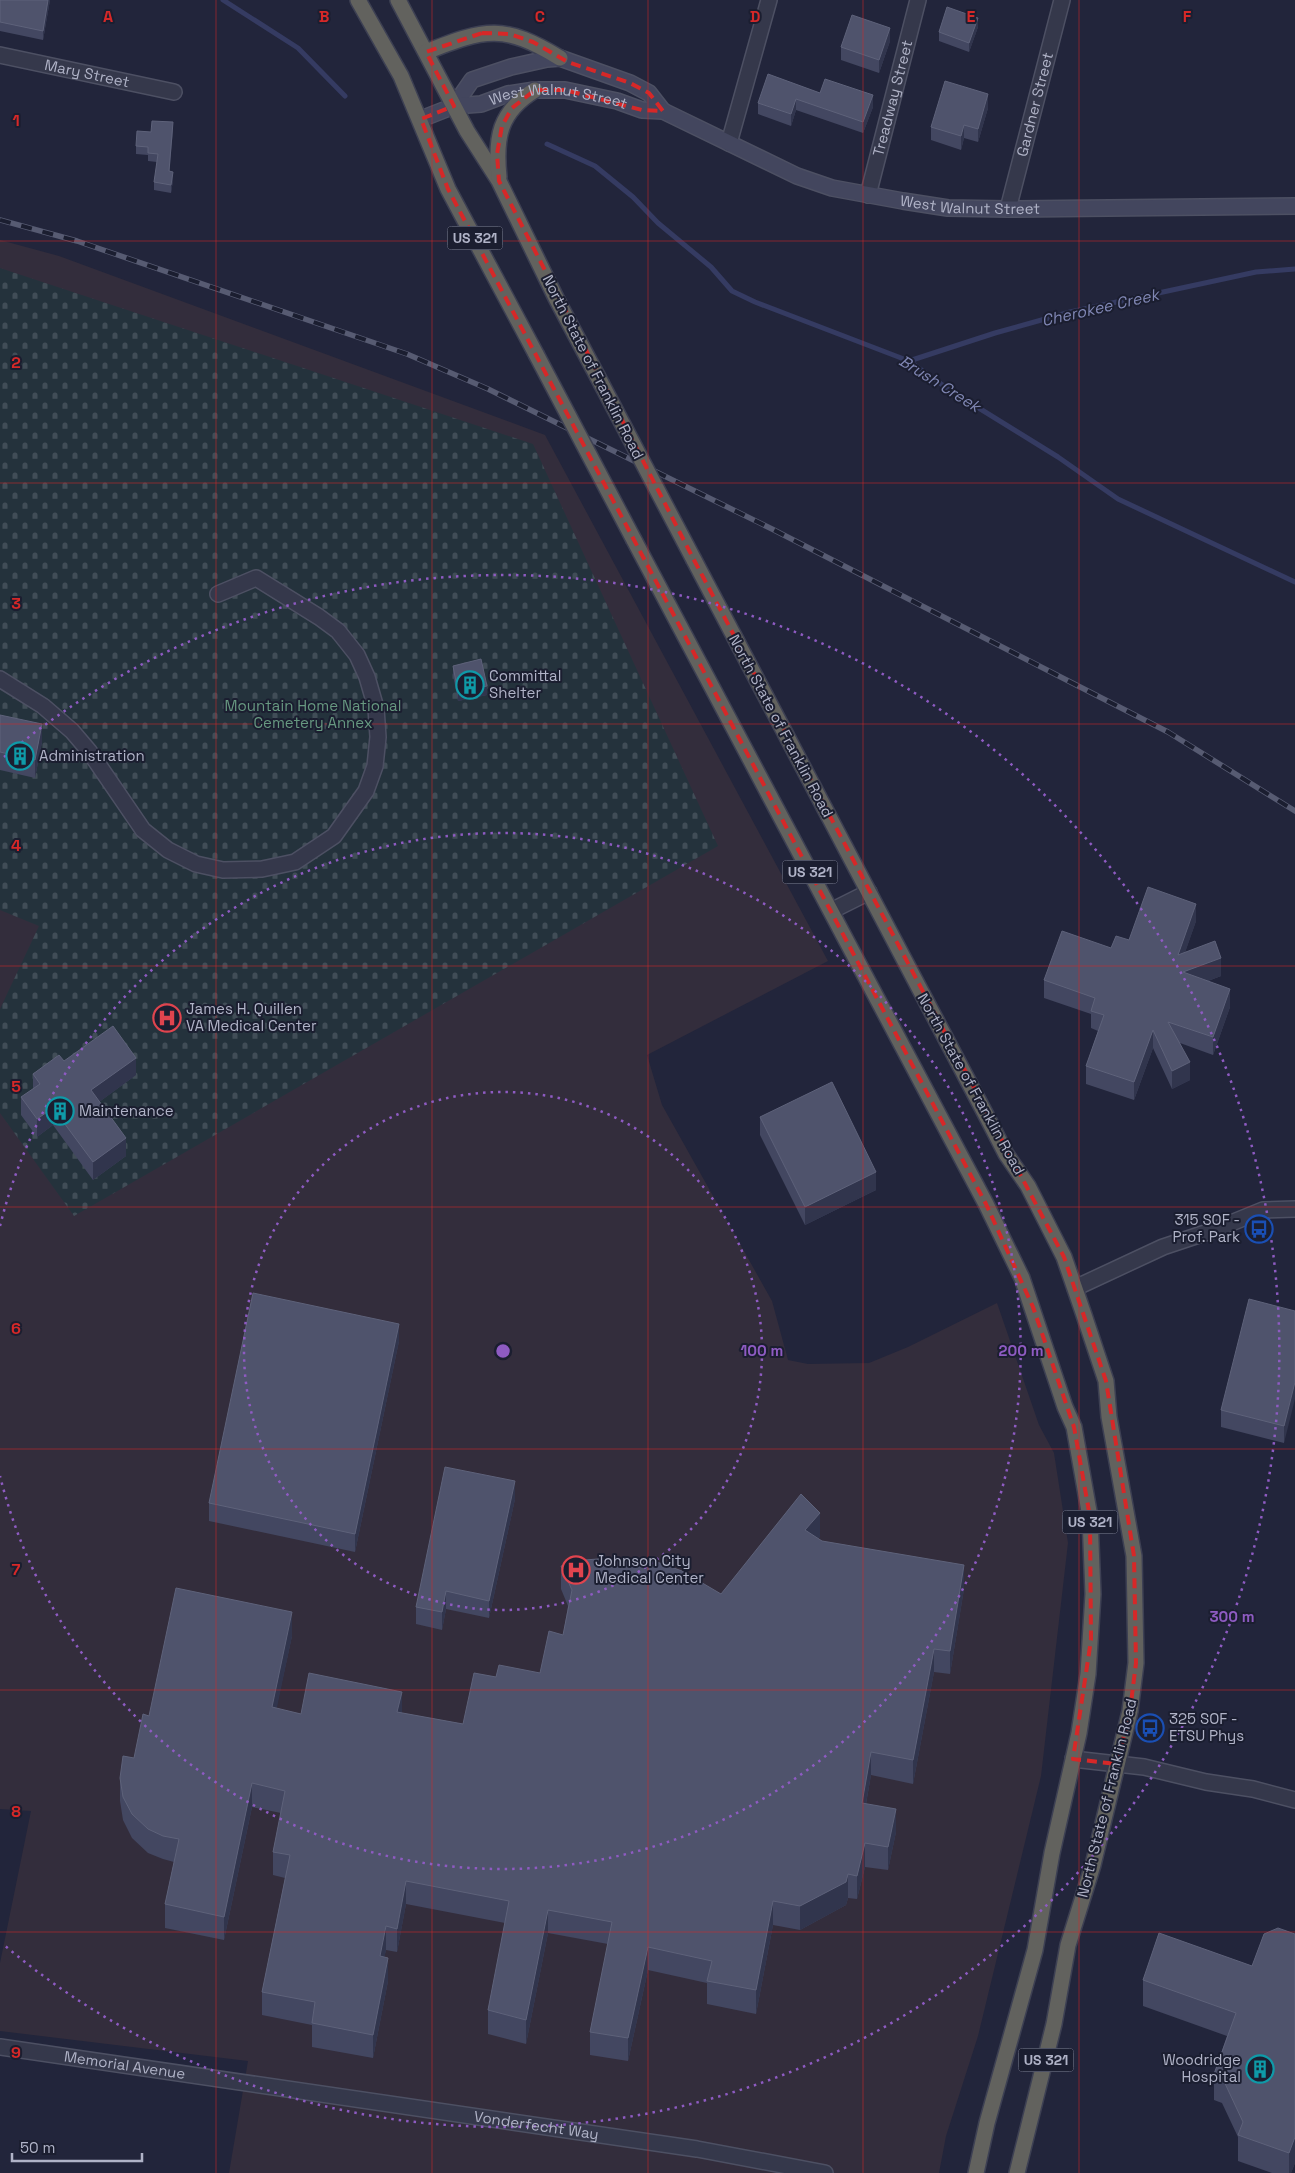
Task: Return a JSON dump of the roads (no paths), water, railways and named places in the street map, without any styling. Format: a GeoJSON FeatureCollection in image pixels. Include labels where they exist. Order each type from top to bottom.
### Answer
{"type":"FeatureCollection","features":[{"type":"Feature","properties":{"kind":"highway","name":"US 321"},"geometry":{"type":"LineString","coordinates":[[358,0],[401,76],[421,120],[448,189],[986,1204],[1022,1278],[1065,1407],[1074,1427],[1090,1517],[1093,1580],[1088,1674],[1073,1759],[1052,1853],[1034,1950],[987,2123],[976,2173]]}},
{"type":"Feature","properties":{"kind":"highway","name":"US 321"},"geometry":{"type":"LineString","coordinates":[[398,0],[454,106]]}},
{"type":"Feature","properties":{"kind":"highway"},"geometry":{"type":"LineString","coordinates":[[426,52],[482,33],[497,33],[510,34],[533,42],[560,58]]}},
{"type":"Feature","properties":{"kind":"highway"},"geometry":{"type":"LineString","coordinates":[[499,181],[497,154],[502,126],[512,108],[522,98],[535,90]]}},
{"type":"Feature","properties":{"kind":"highway","name":"North State of Franklin Road"},"geometry":{"type":"LineString","coordinates":[[454,106],[499,181],[556,298],[1006,1154],[1028,1186],[1064,1257],[1106,1381],[1109,1417],[1134,1556],[1136,1663],[1130,1711],[1118,1764],[1093,1865],[1068,1945],[1054,2024],[1017,2173]]}},
{"type":"Feature","properties":{"kind":"main road","name":"West Walnut Street"},"geometry":{"type":"LineString","coordinates":[[454,106],[472,80],[511,67],[560,58],[608,75],[649,93],[663,111]]}},
{"type":"Feature","properties":{"kind":"main road","name":"West Walnut Street"},"geometry":{"type":"LineString","coordinates":[[421,120],[454,106],[481,104],[508,94],[535,90],[565,90],[617,100],[642,110],[663,111],[797,176],[832,188],[948,208],[1295,206]]}},
{"type":"Feature","properties":{"kind":"street"},"geometry":{"type":"LineString","coordinates":[[729,143],[769,0]]}},
{"type":"Feature","properties":{"kind":"street","name":"Treadway Street"},"geometry":{"type":"LineString","coordinates":[[868,195],[918,0]]}},
{"type":"Feature","properties":{"kind":"street","name":"Gardner Street"},"geometry":{"type":"LineString","coordinates":[[1008,209],[1062,0]]}},
{"type":"Feature","properties":{"kind":"street","name":"Mary Street"},"geometry":{"type":"LineString","coordinates":[[0,55],[174,92]]}},
{"type":"Feature","properties":{"kind":"street"},"geometry":{"type":"LineString","coordinates":[[0,679],[43,706],[72,731],[89,751],[143,830],[168,850],[196,864],[222,870],[262,869],[295,862],[334,836],[366,791],[376,766],[378,737],[376,708],[367,677],[357,655],[338,632],[320,617],[256,578],[218,594]]}},
{"type":"Feature","properties":{"kind":"street"},"geometry":{"type":"LineString","coordinates":[[831,911],[869,892]]}},
{"type":"Feature","properties":{"kind":"street"},"geometry":{"type":"LineString","coordinates":[[1075,1288],[1164,1246],[1214,1230],[1263,1210],[1295,1209]]}},
{"type":"Feature","properties":{"kind":"street"},"geometry":{"type":"LineString","coordinates":[[1073,1759],[1144,1767],[1206,1782],[1253,1789],[1295,1800]]}},
{"type":"Feature","properties":{"kind":"street","name":"Memorial Avenue"},"geometry":{"type":"LineString","coordinates":[[0,2047],[249,2083]]}},
{"type":"Feature","properties":{"kind":"street","name":"Vonderfecht Way"},"geometry":{"type":"LineString","coordinates":[[249,2083],[696,2149],[825,2173]]}},
{"type":"Feature","properties":{"kind":"waterway","name":"Brush Creek"},"geometry":{"type":"LineString","coordinates":[[223,0],[298,48],[345,96]]}},
{"type":"Feature","properties":{"kind":"waterway","name":"Brush Creek"},"geometry":{"type":"LineString","coordinates":[[547,144],[595,166],[633,197],[658,223],[711,267],[732,291],[755,302],[909,361],[948,389],[1058,457],[1118,499],[1295,582]]}},
{"type":"Feature","properties":{"kind":"waterway","name":"Cherokee Creek"},"geometry":{"type":"LineString","coordinates":[[909,361],[995,333],[1070,312],[1256,272],[1295,269]]}},
{"type":"Feature","properties":{"kind":"railway"},"geometry":{"type":"LineString","coordinates":[[0,220],[77,241],[407,354],[488,389],[772,529],[1168,732],[1295,811]]}},
{"type":"Feature","properties":{"kind":"place","name":"Committal Shelter"},"geometry":{"type":"Point","coordinates":[470,685]}},
{"type":"Feature","properties":{"kind":"place","name":"Administration"},"geometry":{"type":"Point","coordinates":[20,756]}},
{"type":"Feature","properties":{"kind":"place","name":"James H. Quillen VA Medical Center"},"geometry":{"type":"Point","coordinates":[167,1018]}},
{"type":"Feature","properties":{"kind":"place","name":"Maintenance"},"geometry":{"type":"Point","coordinates":[60,1111]}},
{"type":"Feature","properties":{"kind":"place","name":"315 SOF - Prof. Park"},"geometry":{"type":"Point","coordinates":[1259,1229]}},
{"type":"Feature","properties":{"kind":"place","name":"Johnson City Medical Center"},"geometry":{"type":"Point","coordinates":[576,1570]}},
{"type":"Feature","properties":{"kind":"place","name":"325 SOF - ETSU Phys"},"geometry":{"type":"Point","coordinates":[1150,1728]}},
{"type":"Feature","properties":{"kind":"place","name":"Woodridge Hospital"},"geometry":{"type":"Point","coordinates":[1260,2069]}},
{"type":"Feature","properties":{"kind":"park label","name":"Mountain Home National Cemetery Annex"},"geometry":{"type":"Point","coordinates":[313,714]}}]}
